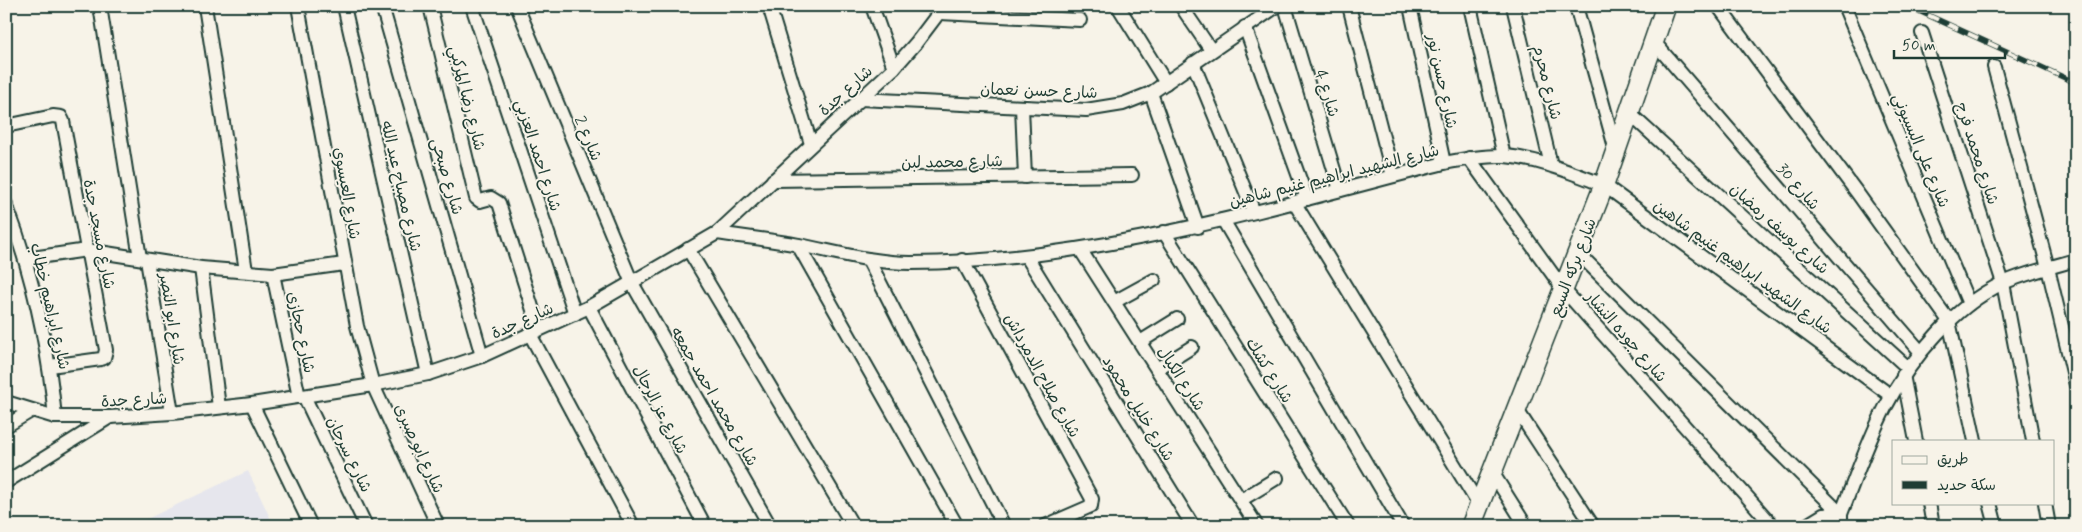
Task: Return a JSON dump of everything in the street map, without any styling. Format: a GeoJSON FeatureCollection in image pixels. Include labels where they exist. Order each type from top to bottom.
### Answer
{"type":"FeatureCollection","features":[{"type":"Feature","properties":{"kind":"main road","name":"شارع بركه السبع"},"geometry":{"type":"LineString","coordinates":[[1471,526],[1604,184],[1666,6]]}},
{"type":"Feature","properties":{"kind":"street","name":"شارع ابو النصر"},"geometry":{"type":"LineString","coordinates":[[100,6],[172,413]]}},
{"type":"Feature","properties":{"kind":"street"},"geometry":{"type":"LineString","coordinates":[[206,6],[246,271]]}},
{"type":"Feature","properties":{"kind":"street","name":"شارع العيسوي"},"geometry":{"type":"LineString","coordinates":[[298,6],[344,264],[357,326],[373,385]]}},
{"type":"Feature","properties":{"kind":"street","name":"شارع مصباح عبد الله"},"geometry":{"type":"LineString","coordinates":[[344,6],[428,374]]}},
{"type":"Feature","properties":{"kind":"street","name":"شارع صبحى"},"geometry":{"type":"LineString","coordinates":[[382,6],[482,356]]}},
{"type":"Feature","properties":{"kind":"street","name":"شارع رضا المركبي"},"geometry":{"type":"LineString","coordinates":[[430,6],[476,198],[480,201],[491,198],[499,203],[534,332]]}},
{"type":"Feature","properties":{"kind":"street","name":"شارع احمد العزبي"},"geometry":{"type":"LineString","coordinates":[[472,6],[575,314]]}},
{"type":"Feature","properties":{"kind":"street","name":"شارع 2"},"geometry":{"type":"LineString","coordinates":[[517,6],[632,283]]}},
{"type":"Feature","properties":{"kind":"street"},"geometry":{"type":"LineString","coordinates":[[769,6],[811,144]]}},
{"type":"Feature","properties":{"kind":"street"},"geometry":{"type":"LineString","coordinates":[[872,6],[894,68]]}},
{"type":"Feature","properties":{"kind":"street"},"geometry":{"type":"LineString","coordinates":[[1118,6],[1166,83]]}},
{"type":"Feature","properties":{"kind":"street"},"geometry":{"type":"LineString","coordinates":[[1181,6],[1211,50]]}},
{"type":"Feature","properties":{"kind":"street","name":"شارع 4"},"geometry":{"type":"LineString","coordinates":[[1286,6],[1340,190]]}},
{"type":"Feature","properties":{"kind":"street"},"geometry":{"type":"LineString","coordinates":[[1349,6],[1393,176]]}},
{"type":"Feature","properties":{"kind":"street","name":"شارع حسن نور"},"geometry":{"type":"LineString","coordinates":[[1410,6],[1444,163]]}},
{"type":"Feature","properties":{"kind":"street"},"geometry":{"type":"LineString","coordinates":[[1470,6],[1504,156]]}},
{"type":"Feature","properties":{"kind":"street","name":"شارع محرم"},"geometry":{"type":"LineString","coordinates":[[1513,6],[1551,165]]}},
{"type":"Feature","properties":{"kind":"street"},"geometry":{"type":"LineString","coordinates":[[1576,6],[1616,151]]}},
{"type":"Feature","properties":{"kind":"street"},"geometry":{"type":"LineString","coordinates":[[1718,6],[1949,320],[1975,440]]}},
{"type":"Feature","properties":{"kind":"street","name":"شارع حسن نعمان"},"geometry":{"type":"LineString","coordinates":[[860,99],[1086,110],[1108,108],[1151,93],[1272,7]]}},
{"type":"Feature","properties":{"kind":"street","name":"شارع على البسيوني"},"geometry":{"type":"LineString","coordinates":[[1845,8],[1969,304]]}},
{"type":"Feature","properties":{"kind":"street"},"geometry":{"type":"LineString","coordinates":[[942,10],[1080,20]]}},
{"type":"Feature","properties":{"kind":"street","name":"شارع جدة"},"geometry":{"type":"LineString","coordinates":[[6,402],[54,417],[110,417],[172,413],[252,404],[373,385],[428,374],[482,356],[589,307],[717,233],[894,68],[942,10]]}},
{"type":"Feature","properties":{"kind":"street"},"geometry":{"type":"LineString","coordinates":[[1245,27],[1307,199]]}},
{"type":"Feature","properties":{"kind":"street","name":"شارع محمد فرج"},"geometry":{"type":"LineString","coordinates":[[1922,32],[2003,283],[2033,440]]}},
{"type":"Feature","properties":{"kind":"street","name":"شارع 30"},"geometry":{"type":"LineString","coordinates":[[1654,42],[1920,351]]}},
{"type":"Feature","properties":{"kind":"street"},"geometry":{"type":"LineString","coordinates":[[1193,63],[1254,212]]}},
{"type":"Feature","properties":{"kind":"street"},"geometry":{"type":"LineString","coordinates":[[1994,67],[2048,268],[2076,384]]}},
{"type":"Feature","properties":{"kind":"street"},"geometry":{"type":"LineString","coordinates":[[1151,93],[1198,227]]}},
{"type":"Feature","properties":{"kind":"street"},"geometry":{"type":"LineString","coordinates":[[1022,107],[1025,176]]}},
{"type":"Feature","properties":{"kind":"street","name":"شارع يوسف رمضان"},"geometry":{"type":"LineString","coordinates":[[1629,113],[1906,372]]}},
{"type":"Feature","properties":{"kind":"street","name":"شارع مسجد جدة"},"geometry":{"type":"LineString","coordinates":[[6,126],[53,116],[61,117],[87,250],[106,355],[101,360],[50,366]]}},
{"type":"Feature","properties":{"kind":"street","name":"شارع الشهيد ابراهيم غنيم شاهين"},"geometry":{"type":"LineString","coordinates":[[717,233],[798,244],[868,259],[910,263],[1027,257],[1198,227],[1444,163],[1468,158],[1504,156],[1551,165],[1604,184],[1890,395]]}},
{"type":"Feature","properties":{"kind":"street","name":"شارع جوده النشار"},"geometry":{"type":"LineString","coordinates":[[1468,158],[1564,290],[1773,526]]}},
{"type":"Feature","properties":{"kind":"street","name":"شارع محمد لبن"},"geometry":{"type":"LineString","coordinates":[[772,180],[1132,175]]}},
{"type":"Feature","properties":{"kind":"street"},"geometry":{"type":"LineString","coordinates":[[1294,202],[1479,505]]}},
{"type":"Feature","properties":{"kind":"street","name":"شارع ابراهيم خطاب"},"geometry":{"type":"LineString","coordinates":[[6,205],[25,259],[50,366],[54,417]]}},
{"type":"Feature","properties":{"kind":"street"},"geometry":{"type":"LineString","coordinates":[[1223,220],[1403,526]]}},
{"type":"Feature","properties":{"kind":"street","name":"شارع كشك"},"geometry":{"type":"LineString","coordinates":[[1164,232],[1348,526]]}},
{"type":"Feature","properties":{"kind":"street"},"geometry":{"type":"LineString","coordinates":[[798,244],[957,526]]}},
{"type":"Feature","properties":{"kind":"street","name":"شارع الكيال"},"geometry":{"type":"LineString","coordinates":[[1080,248],[1257,526]]}},
{"type":"Feature","properties":{"kind":"street"},"geometry":{"type":"LineString","coordinates":[[688,249],[853,526]]}},
{"type":"Feature","properties":{"kind":"street"},"geometry":{"type":"LineString","coordinates":[[25,259],[87,250],[201,268],[273,274],[344,264]]}},
{"type":"Feature","properties":{"kind":"street"},"geometry":{"type":"LineString","coordinates":[[1578,253],[1841,520]]}},
{"type":"Feature","properties":{"kind":"street","name":"شارع خليل محمود"},"geometry":{"type":"LineString","coordinates":[[1027,257],[1193,526]]}},
{"type":"Feature","properties":{"kind":"street"},"geometry":{"type":"LineString","coordinates":[[868,259],[1004,526]]}},
{"type":"Feature","properties":{"kind":"street","name":"شارع صلاح الدمرداش"},"geometry":{"type":"LineString","coordinates":[[962,260],[1092,500],[1091,506],[1044,526]]}},
{"type":"Feature","properties":{"kind":"street"},"geometry":{"type":"LineString","coordinates":[[1841,520],[1876,425],[1890,395],[1920,351],[1949,320],[1969,304],[2003,283],[2076,260]]}},
{"type":"Feature","properties":{"kind":"street"},"geometry":{"type":"LineString","coordinates":[[201,268],[219,408]]}},
{"type":"Feature","properties":{"kind":"street","name":"شارع حجازى"},"geometry":{"type":"LineString","coordinates":[[273,274],[301,396]]}},
{"type":"Feature","properties":{"kind":"street"},"geometry":{"type":"LineString","coordinates":[[1114,302],[1154,280]]}},
{"type":"Feature","properties":{"kind":"street","name":"شارع محمد احمد جمعه"},"geometry":{"type":"LineString","coordinates":[[632,283],[770,526]]}},
{"type":"Feature","properties":{"kind":"street","name":"شارع عز الرجال"},"geometry":{"type":"LineString","coordinates":[[589,307],[705,526]]}},
{"type":"Feature","properties":{"kind":"street"},"geometry":{"type":"LineString","coordinates":[[1140,342],[1177,319]]}},
{"type":"Feature","properties":{"kind":"street"},"geometry":{"type":"LineString","coordinates":[[534,332],[633,526]]}},
{"type":"Feature","properties":{"kind":"street"},"geometry":{"type":"LineString","coordinates":[[1157,369],[1192,347]]}},
{"type":"Feature","properties":{"kind":"street"},"geometry":{"type":"LineString","coordinates":[[1906,372],[1916,440]]}},
{"type":"Feature","properties":{"kind":"street","name":"شارع ابو صبرى"},"geometry":{"type":"LineString","coordinates":[[373,385],[438,526]]}},
{"type":"Feature","properties":{"kind":"street","name":"شارع سرحان"},"geometry":{"type":"LineString","coordinates":[[301,396],[366,526]]}},
{"type":"Feature","properties":{"kind":"street"},"geometry":{"type":"LineString","coordinates":[[252,404],[311,526]]}},
{"type":"Feature","properties":{"kind":"street"},"geometry":{"type":"LineString","coordinates":[[1517,410],[1593,526]]}},
{"type":"Feature","properties":{"kind":"street"},"geometry":{"type":"LineString","coordinates":[[6,426],[31,411]]}},
{"type":"Feature","properties":{"kind":"street"},"geometry":{"type":"LineString","coordinates":[[6,482],[110,417]]}},
{"type":"Feature","properties":{"kind":"street"},"geometry":{"type":"LineString","coordinates":[[1492,472],[1526,526]]}},
{"type":"Feature","properties":{"kind":"street"},"geometry":{"type":"LineString","coordinates":[[1240,500],[1278,478]]}},
{"type":"Feature","properties":{"kind":"street"},"geometry":{"type":"LineString","coordinates":[[1929,504],[1933,526]]}},
{"type":"Feature","properties":{"kind":"street"},"geometry":{"type":"LineString","coordinates":[[1990,504],[1996,526]]}},
{"type":"Feature","properties":{"kind":"street"},"geometry":{"type":"LineString","coordinates":[[2045,504],[2049,526]]}},
{"type":"Feature","properties":{"kind":"street"},"geometry":{"type":"LineString","coordinates":[[1805,526],[1823,515],[1841,520]]}},
{"type":"Feature","properties":{"kind":"shaded area"},"geometry":{"type":"Polygon","coordinates":[[[248,471],[274,526],[132,526],[248,471]]]}},
{"type":"Feature","properties":{"kind":"railway"},"geometry":{"type":"LineString","coordinates":[[1908,6],[2076,83]]}}]}
